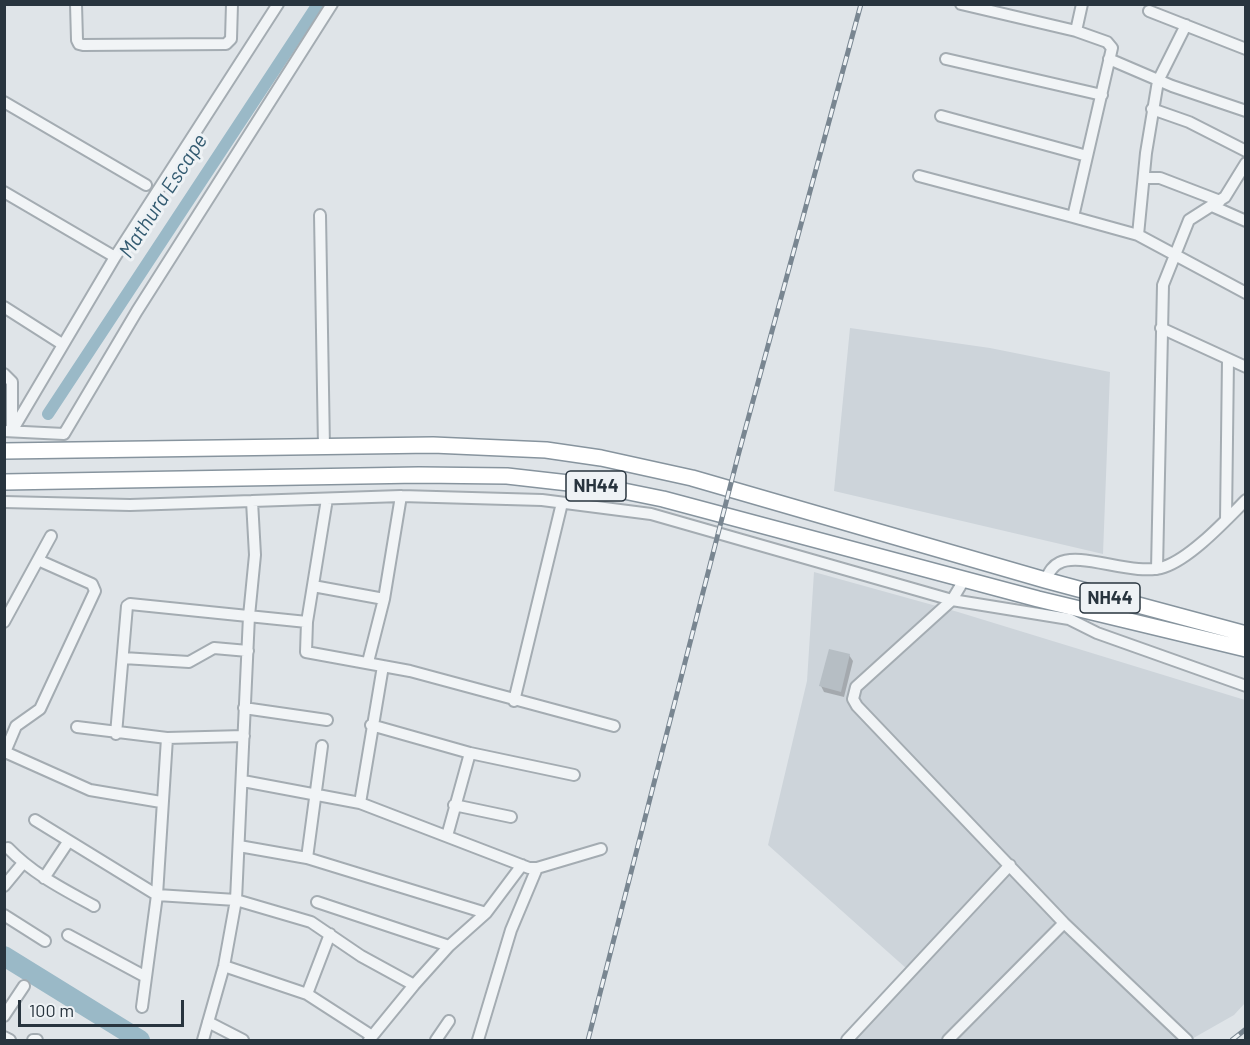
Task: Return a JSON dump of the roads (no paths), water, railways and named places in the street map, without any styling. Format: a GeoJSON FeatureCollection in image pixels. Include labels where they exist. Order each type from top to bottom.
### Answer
{"type":"FeatureCollection","features":[{"type":"Feature","properties":{"kind":"highway","name":"NH44"},"geometry":{"type":"LineString","coordinates":[[4,451],[498,446],[601,458],[692,478],[1045,580],[1173,622],[1245,649]]}},
{"type":"Feature","properties":{"kind":"highway","name":"NH44"},"geometry":{"type":"LineString","coordinates":[[4,482],[419,475],[535,478],[604,487],[663,499],[964,580],[1173,622],[1245,634]]}},
{"type":"Feature","properties":{"kind":"street"},"geometry":{"type":"LineString","coordinates":[[76,4],[77,40],[83,45],[226,44],[231,39],[232,4]]}},
{"type":"Feature","properties":{"kind":"street"},"geometry":{"type":"LineString","coordinates":[[8,431],[115,257],[278,4]]}},
{"type":"Feature","properties":{"kind":"street"},"geometry":{"type":"LineString","coordinates":[[8,431],[64,434],[136,311],[332,4]]}},
{"type":"Feature","properties":{"kind":"street"},"geometry":{"type":"LineString","coordinates":[[961,4],[1076,31],[1110,44],[1110,60],[1073,217]]}},
{"type":"Feature","properties":{"kind":"street"},"geometry":{"type":"LineString","coordinates":[[1076,31],[1082,4]]}},
{"type":"Feature","properties":{"kind":"street"},"geometry":{"type":"LineString","coordinates":[[1149,11],[1245,49]]}},
{"type":"Feature","properties":{"kind":"street"},"geometry":{"type":"LineString","coordinates":[[1138,235],[1143,178],[1158,81],[1186,25]]}},
{"type":"Feature","properties":{"kind":"street"},"geometry":{"type":"LineString","coordinates":[[946,59],[1101,95]]}},
{"type":"Feature","properties":{"kind":"street"},"geometry":{"type":"LineString","coordinates":[[1110,60],[1158,81],[1245,111]]}},
{"type":"Feature","properties":{"kind":"street"},"geometry":{"type":"LineString","coordinates":[[4,102],[146,185]]}},
{"type":"Feature","properties":{"kind":"street"},"geometry":{"type":"LineString","coordinates":[[1152,109],[1189,122],[1245,151]]}},
{"type":"Feature","properties":{"kind":"street"},"geometry":{"type":"LineString","coordinates":[[941,116],[1087,156]]}},
{"type":"Feature","properties":{"kind":"street"},"geometry":{"type":"LineString","coordinates":[[1156,569],[1163,285],[1190,220],[1216,203],[1229,191],[1245,163]]}},
{"type":"Feature","properties":{"kind":"street"},"geometry":{"type":"LineString","coordinates":[[919,176],[1138,235],[1245,292]]}},
{"type":"Feature","properties":{"kind":"street"},"geometry":{"type":"LineString","coordinates":[[1143,178],[1160,178],[1216,203],[1245,221]]}},
{"type":"Feature","properties":{"kind":"street"},"geometry":{"type":"LineString","coordinates":[[4,192],[115,257]]}},
{"type":"Feature","properties":{"kind":"street"},"geometry":{"type":"LineString","coordinates":[[320,215],[324,447]]}},
{"type":"Feature","properties":{"kind":"street"},"geometry":{"type":"LineString","coordinates":[[4,307],[62,344]]}},
{"type":"Feature","properties":{"kind":"street"},"geometry":{"type":"LineString","coordinates":[[1161,328],[1245,367]]}},
{"type":"Feature","properties":{"kind":"street"},"geometry":{"type":"LineString","coordinates":[[1226,520],[1228,359]]}},
{"type":"Feature","properties":{"kind":"street"},"geometry":{"type":"LineString","coordinates":[[4,374],[12,382],[8,431]]}},
{"type":"Feature","properties":{"kind":"street"},"geometry":{"type":"LineString","coordinates":[[368,663],[384,599],[401,496]]}},
{"type":"Feature","properties":{"kind":"street"},"geometry":{"type":"LineString","coordinates":[[5,502],[130,505],[401,496],[562,503],[651,514],[952,600],[1069,619],[1097,633],[1245,686]]}},
{"type":"Feature","properties":{"kind":"street"},"geometry":{"type":"LineString","coordinates":[[327,499],[307,622],[306,652],[382,666],[614,726]]}},
{"type":"Feature","properties":{"kind":"street"},"geometry":{"type":"LineString","coordinates":[[1045,580],[1054,566],[1071,559],[1136,569],[1156,569],[1179,560],[1226,520],[1245,500]]}},
{"type":"Feature","properties":{"kind":"street"},"geometry":{"type":"LineString","coordinates":[[203,1041],[224,966],[236,900],[249,616],[255,555],[252,501]]}},
{"type":"Feature","properties":{"kind":"street"},"geometry":{"type":"LineString","coordinates":[[514,701],[562,503]]}},
{"type":"Feature","properties":{"kind":"street"},"geometry":{"type":"LineString","coordinates":[[4,622],[51,536]]}},
{"type":"Feature","properties":{"kind":"street"},"geometry":{"type":"LineString","coordinates":[[38,560],[93,584],[95,591],[40,709],[16,726],[4,752],[90,790],[161,802]]}},
{"type":"Feature","properties":{"kind":"street"},"geometry":{"type":"LineString","coordinates":[[964,580],[952,600],[856,687],[853,699],[857,706],[1064,923],[1187,1041]]}},
{"type":"Feature","properties":{"kind":"street"},"geometry":{"type":"LineString","coordinates":[[313,586],[384,599]]}},
{"type":"Feature","properties":{"kind":"street"},"geometry":{"type":"LineString","coordinates":[[116,734],[127,606],[130,604],[307,622]]}},
{"type":"Feature","properties":{"kind":"street"},"geometry":{"type":"LineString","coordinates":[[123,658],[185,663],[214,648],[248,651]]}},
{"type":"Feature","properties":{"kind":"street"},"geometry":{"type":"LineString","coordinates":[[360,803],[382,666]]}},
{"type":"Feature","properties":{"kind":"street"},"geometry":{"type":"LineString","coordinates":[[244,708],[327,720]]}},
{"type":"Feature","properties":{"kind":"street"},"geometry":{"type":"LineString","coordinates":[[371,725],[470,753],[574,775]]}},
{"type":"Feature","properties":{"kind":"street"},"geometry":{"type":"LineString","coordinates":[[77,727],[116,734],[166,738],[244,736]]}},
{"type":"Feature","properties":{"kind":"street"},"geometry":{"type":"LineString","coordinates":[[142,1007],[157,895],[166,738]]}},
{"type":"Feature","properties":{"kind":"street"},"geometry":{"type":"LineString","coordinates":[[307,858],[322,746]]}},
{"type":"Feature","properties":{"kind":"street"},"geometry":{"type":"LineString","coordinates":[[447,836],[470,753]]}},
{"type":"Feature","properties":{"kind":"street"},"geometry":{"type":"LineString","coordinates":[[243,781],[360,803],[522,865],[537,868],[601,849]]}},
{"type":"Feature","properties":{"kind":"street"},"geometry":{"type":"LineString","coordinates":[[454,805],[511,817]]}},
{"type":"Feature","properties":{"kind":"street"},"geometry":{"type":"LineString","coordinates":[[35,820],[157,895],[236,900],[310,922],[361,957],[414,985]]}},
{"type":"Feature","properties":{"kind":"street"},"geometry":{"type":"LineString","coordinates":[[44,878],[68,842]]}},
{"type":"Feature","properties":{"kind":"street"},"geometry":{"type":"LineString","coordinates":[[239,846],[307,858],[486,914]]}},
{"type":"Feature","properties":{"kind":"street"},"geometry":{"type":"LineString","coordinates":[[8,848],[23,863],[44,878],[94,906]]}},
{"type":"Feature","properties":{"kind":"street"},"geometry":{"type":"LineString","coordinates":[[4,886],[23,863]]}},
{"type":"Feature","properties":{"kind":"street"},"geometry":{"type":"LineString","coordinates":[[224,966],[307,994],[371,1038],[449,946],[486,914],[522,865]]}},
{"type":"Feature","properties":{"kind":"street"},"geometry":{"type":"LineString","coordinates":[[847,1041],[1010,865]]}},
{"type":"Feature","properties":{"kind":"street"},"geometry":{"type":"LineString","coordinates":[[478,1041],[511,930],[537,868]]}},
{"type":"Feature","properties":{"kind":"street"},"geometry":{"type":"LineString","coordinates":[[317,902],[449,946]]}},
{"type":"Feature","properties":{"kind":"street"},"geometry":{"type":"LineString","coordinates":[[4,915],[45,941]]}},
{"type":"Feature","properties":{"kind":"street"},"geometry":{"type":"LineString","coordinates":[[948,1041],[1064,923]]}},
{"type":"Feature","properties":{"kind":"street"},"geometry":{"type":"LineString","coordinates":[[307,994],[330,934]]}},
{"type":"Feature","properties":{"kind":"street"},"geometry":{"type":"LineString","coordinates":[[68,935],[146,977]]}},
{"type":"Feature","properties":{"kind":"street"},"geometry":{"type":"LineString","coordinates":[[4,1016],[24,986]]}},
{"type":"Feature","properties":{"kind":"street"},"geometry":{"type":"LineString","coordinates":[[436,1041],[449,1021]]}},
{"type":"Feature","properties":{"kind":"street"},"geometry":{"type":"LineString","coordinates":[[208,1022],[243,1041]]}},
{"type":"Feature","properties":{"kind":"street"},"geometry":{"type":"LineString","coordinates":[[4,1037],[10,1041]]}},
{"type":"Feature","properties":{"kind":"waterway","name":"Mathura Escape"},"geometry":{"type":"LineString","coordinates":[[48,414],[318,4]]}},
{"type":"Feature","properties":{"kind":"waterway","name":"Mathura Escape"},"geometry":{"type":"LineString","coordinates":[[4,956],[140,1040]]}},
{"type":"Feature","properties":{"kind":"railway"},"geometry":{"type":"LineString","coordinates":[[588,1040],[738,456],[861,4]]}},
{"type":"Feature","properties":{"kind":"railway"},"geometry":{"type":"LineString","coordinates":[[1232,1040],[1246,1029]]}}]}
